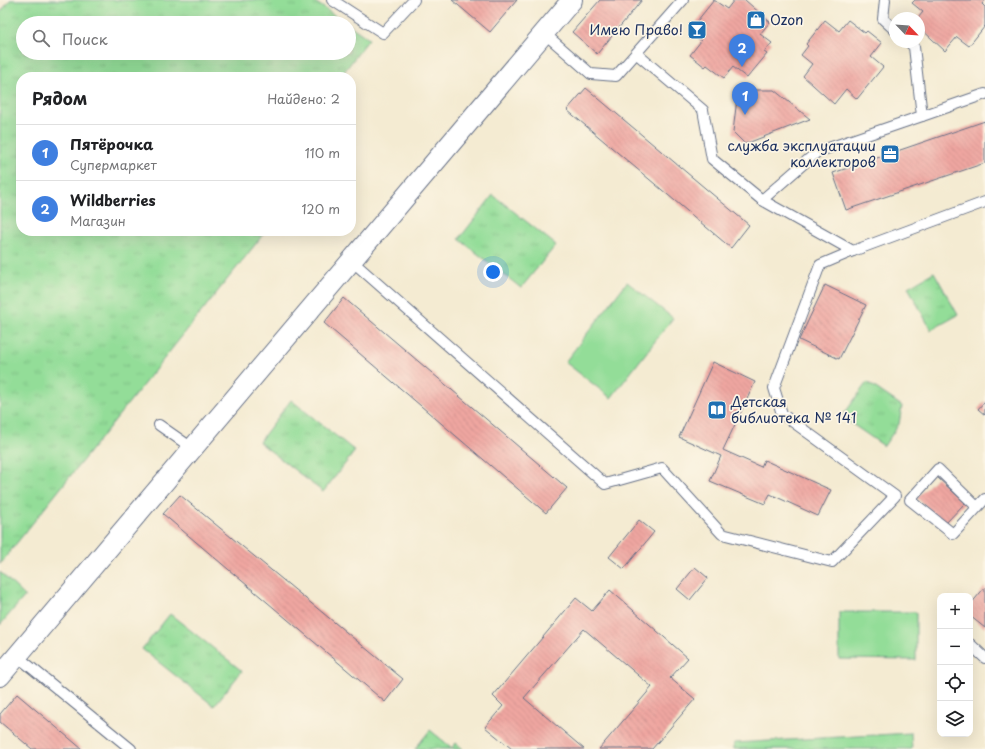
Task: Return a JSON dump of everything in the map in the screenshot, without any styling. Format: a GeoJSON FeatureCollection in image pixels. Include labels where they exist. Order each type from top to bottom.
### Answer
{"type":"FeatureCollection","features":[{"type":"Feature","properties":{"kind":"street"},"geometry":{"type":"LineString","coordinates":[[0,676],[572,0]]}},
{"type":"Feature","properties":{"kind":"lane"},"geometry":{"type":"LineString","coordinates":[[332,0],[383,33],[414,0]]}},
{"type":"Feature","properties":{"kind":"lane"},"geometry":{"type":"LineString","coordinates":[[544,34],[591,74],[616,76],[637,54],[683,0]]}},
{"type":"Feature","properties":{"kind":"lane"},"geometry":{"type":"LineString","coordinates":[[885,0],[883,19],[889,24]]}},
{"type":"Feature","properties":{"kind":"lane"},"geometry":{"type":"LineString","coordinates":[[914,48],[922,116]]}},
{"type":"Feature","properties":{"kind":"lane"},"geometry":{"type":"LineString","coordinates":[[637,54],[703,110],[712,159],[762,200],[853,251]]}},
{"type":"Feature","properties":{"kind":"lane"},"geometry":{"type":"LineString","coordinates":[[762,200],[817,152],[985,94]]}},
{"type":"Feature","properties":{"kind":"lane"},"geometry":{"type":"LineString","coordinates":[[352,261],[605,484],[662,468],[722,534],[832,562],[894,496],[782,414],[774,388],[820,265],[853,251],[985,202]]}},
{"type":"Feature","properties":{"kind":"lane"},"geometry":{"type":"LineString","coordinates":[[159,425],[192,448]]}},
{"type":"Feature","properties":{"kind":"lane"},"geometry":{"type":"LineString","coordinates":[[977,507],[938,469],[910,500],[952,534],[985,499]]}},
{"type":"Feature","properties":{"kind":"lane"},"geometry":{"type":"LineString","coordinates":[[973,647],[985,658]]}},
{"type":"Feature","properties":{"kind":"lane"},"geometry":{"type":"LineString","coordinates":[[17,656],[131,749]]}},
{"type":"Feature","properties":{"kind":"green space"},"geometry":{"type":"Polygon","coordinates":[[[10,0],[312,0],[336,16],[16,16],[16,60],[353,60],[344,72],[16,72],[16,236],[262,236],[0,564],[0,13],[10,0]]]}},
{"type":"Feature","properties":{"kind":"green space"},"geometry":{"type":"Polygon","coordinates":[[[356,30],[369,39],[356,56],[356,30]]]}},
{"type":"Feature","properties":{"kind":"green space"},"geometry":{"type":"Polygon","coordinates":[[[493,195],[556,245],[521,288],[459,239],[493,195]]]}},
{"type":"Feature","properties":{"kind":"green space"},"geometry":{"type":"Polygon","coordinates":[[[934,272],[958,315],[931,330],[908,287],[934,272]]]}},
{"type":"Feature","properties":{"kind":"green space"},"geometry":{"type":"Polygon","coordinates":[[[627,282],[673,318],[611,398],[565,362],[627,282]]]}},
{"type":"Feature","properties":{"kind":"green space"},"geometry":{"type":"Polygon","coordinates":[[[867,382],[902,406],[899,424],[884,446],[842,417],[867,382]]]}},
{"type":"Feature","properties":{"kind":"green space"},"geometry":{"type":"Polygon","coordinates":[[[291,400],[355,451],[323,492],[259,442],[291,400]]]}},
{"type":"Feature","properties":{"kind":"green space"},"geometry":{"type":"Polygon","coordinates":[[[0,572],[25,596],[0,625],[0,572]]]}},
{"type":"Feature","properties":{"kind":"green space"},"geometry":{"type":"Polygon","coordinates":[[[839,612],[916,612],[916,660],[839,659],[839,612]]]}},
{"type":"Feature","properties":{"kind":"green space"},"geometry":{"type":"Polygon","coordinates":[[[170,614],[242,671],[214,706],[142,649],[170,614]]]}},
{"type":"Feature","properties":{"kind":"green space"},"geometry":{"type":"Polygon","coordinates":[[[430,730],[452,748],[456,743],[463,749],[415,749],[430,730]]]}},
{"type":"Feature","properties":{"kind":"green space"},"geometry":{"type":"Polygon","coordinates":[[[911,733],[912,749],[734,749],[734,743],[911,733]]]}},
{"type":"Feature","properties":{"kind":"building"},"geometry":{"type":"Polygon","coordinates":[[[452,0],[517,0],[490,32],[452,0]]]}},
{"type":"Feature","properties":{"kind":"building"},"geometry":{"type":"Polygon","coordinates":[[[600,0],[642,0],[597,54],[572,32],[600,0]]]}},
{"type":"Feature","properties":{"kind":"building"},"geometry":{"type":"Polygon","coordinates":[[[714,0],[727,9],[734,0],[745,0],[770,22],[760,34],[772,43],[764,52],[767,54],[747,78],[733,67],[724,78],[707,65],[705,67],[690,55],[701,41],[689,31],[714,0]]]}},
{"type":"Feature","properties":{"kind":"building"},"geometry":{"type":"Polygon","coordinates":[[[915,0],[985,0],[982,4],[985,7],[985,26],[969,46],[957,37],[945,51],[925,33],[925,12],[912,3],[915,0]]]}},
{"type":"Feature","properties":{"kind":"building"},"geometry":{"type":"Polygon","coordinates":[[[825,20],[839,31],[848,20],[865,33],[867,31],[882,43],[871,57],[883,67],[857,99],[846,89],[834,104],[803,76],[812,64],[801,55],[808,46],[806,44],[825,20]]]}},
{"type":"Feature","properties":{"kind":"building"},"geometry":{"type":"Polygon","coordinates":[[[586,88],[749,225],[731,248],[567,110],[586,88]]]}},
{"type":"Feature","properties":{"kind":"building"},"geometry":{"type":"Polygon","coordinates":[[[738,90],[774,90],[810,119],[745,144],[733,132],[738,90]]]}},
{"type":"Feature","properties":{"kind":"building"},"geometry":{"type":"Polygon","coordinates":[[[985,121],[985,163],[846,210],[833,173],[985,121]]]}},
{"type":"Feature","properties":{"kind":"building"},"geometry":{"type":"Polygon","coordinates":[[[825,285],[866,305],[839,359],[799,340],[825,285]]]}},
{"type":"Feature","properties":{"kind":"building"},"geometry":{"type":"Polygon","coordinates":[[[344,298],[567,488],[546,513],[324,323],[344,298]]]}},
{"type":"Feature","properties":{"kind":"building"},"geometry":{"type":"Polygon","coordinates":[[[713,362],[755,382],[723,450],[761,467],[764,460],[831,490],[818,516],[770,494],[765,504],[710,481],[721,456],[679,437],[713,362]]]}},
{"type":"Feature","properties":{"kind":"building"},"geometry":{"type":"Polygon","coordinates":[[[985,401],[985,415],[978,409],[985,401]]]}},
{"type":"Feature","properties":{"kind":"building"},"geometry":{"type":"Polygon","coordinates":[[[937,477],[965,503],[945,524],[917,498],[937,477]]]}},
{"type":"Feature","properties":{"kind":"building"},"geometry":{"type":"Polygon","coordinates":[[[180,495],[403,679],[385,702],[163,514],[180,495]]]}},
{"type":"Feature","properties":{"kind":"building"},"geometry":{"type":"Polygon","coordinates":[[[639,520],[654,532],[624,569],[609,557],[639,520]]]}},
{"type":"Feature","properties":{"kind":"building"},"geometry":{"type":"Polygon","coordinates":[[[695,567],[708,578],[690,600],[677,589],[695,567]]]}},
{"type":"Feature","properties":{"kind":"building"},"geometry":{"type":"Polygon","coordinates":[[[985,587],[985,628],[973,618],[973,601],[985,587]]]}},
{"type":"Feature","properties":{"kind":"building"},"geometry":{"type":"Polygon","coordinates":[[[610,590],[688,658],[670,678],[695,699],[652,749],[599,749],[652,687],[584,629],[524,698],[584,749],[512,749],[485,727],[503,706],[493,696],[576,598],[592,611],[610,590]]]}},
{"type":"Feature","properties":{"kind":"building"},"geometry":{"type":"Polygon","coordinates":[[[17,694],[82,749],[32,749],[0,722],[0,714],[17,694]]]}},
{"type":"Feature","properties":{"kind":"place","name":"Ozon"},"geometry":{"type":"Point","coordinates":[756,20]}},
{"type":"Feature","properties":{"kind":"place","name":"Имею Право!"},"geometry":{"type":"Point","coordinates":[697,30]}},
{"type":"Feature","properties":{"kind":"place","name":"Wildberries"},"geometry":{"type":"Point","coordinates":[742,67]}},
{"type":"Feature","properties":{"kind":"place","name":"Пятёрочка"},"geometry":{"type":"Point","coordinates":[745,115]}},
{"type":"Feature","properties":{"kind":"place","name":"служба эксплуатации коллекторов"},"geometry":{"type":"Point","coordinates":[890,154]}},
{"type":"Feature","properties":{"kind":"place","name":"Детская библиотека № 141"},"geometry":{"type":"Point","coordinates":[717,410]}}]}
